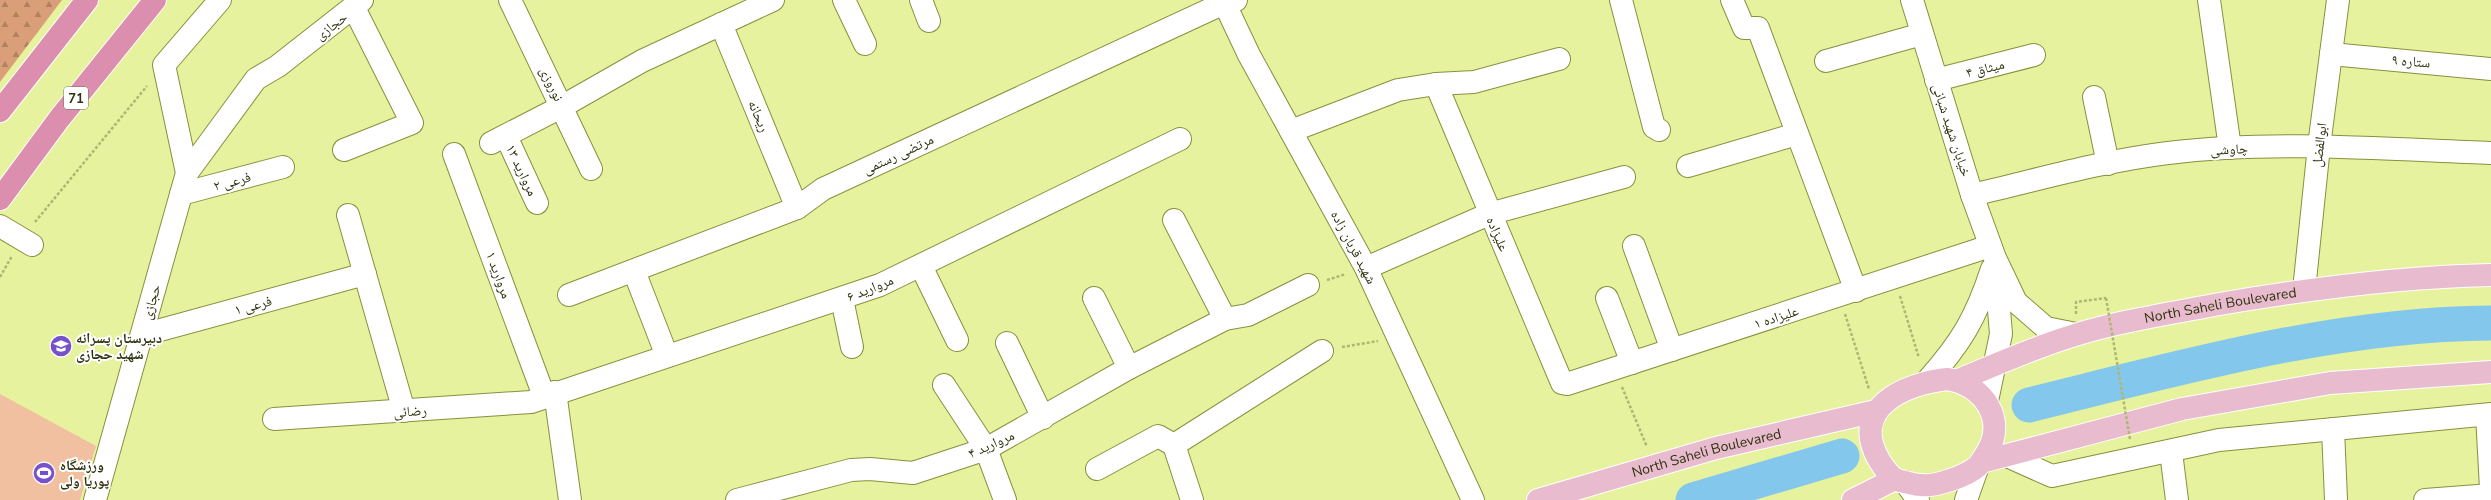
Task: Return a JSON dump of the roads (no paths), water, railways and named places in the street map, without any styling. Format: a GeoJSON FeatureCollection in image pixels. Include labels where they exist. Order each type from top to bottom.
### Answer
{"type":"FeatureCollection","features":[{"type":"Feature","properties":{"kind":"highway"},"geometry":{"type":"LineString","coordinates":[[0,111],[87,0]]}},
{"type":"Feature","properties":{"kind":"highway","name":"71"},"geometry":{"type":"LineString","coordinates":[[0,199],[60,119],[155,0]]}},
{"type":"Feature","properties":{"kind":"main road","name":"North Saheli Boulevared"},"geometry":{"type":"LineString","coordinates":[[1959,380],[2076,334],[2166,314],[2304,290],[2421,277],[2491,275]]}},
{"type":"Feature","properties":{"kind":"main road"},"geometry":{"type":"LineString","coordinates":[[1980,464],[1992,444],[1995,422],[1986,401],[1974,388],[1959,380],[1947,378],[1927,381],[1907,388],[1892,396],[1876,411],[1872,426],[1872,441],[1876,454],[1900,480],[1922,486],[1943,483],[1980,464],[2044,444],[2182,409],[2330,383],[2491,372]]}},
{"type":"Feature","properties":{"kind":"main road","name":"North Saheli Boulevared"},"geometry":{"type":"LineString","coordinates":[[1538,500],[1723,446],[1876,411]]}},
{"type":"Feature","properties":{"kind":"main road"},"geometry":{"type":"LineString","coordinates":[[1853,500],[1900,480]]}},
{"type":"Feature","properties":{"kind":"street","name":"حجازی"},"geometry":{"type":"LineString","coordinates":[[187,173],[164,65],[220,0]]}},
{"type":"Feature","properties":{"kind":"street","name":"نوروزی"},"geometry":{"type":"LineString","coordinates":[[510,0],[563,106],[591,169]]}},
{"type":"Feature","properties":{"kind":"street"},"geometry":{"type":"LineString","coordinates":[[844,0],[865,44]]}},
{"type":"Feature","properties":{"kind":"street"},"geometry":{"type":"LineString","coordinates":[[920,0],[929,21]]}},
{"type":"Feature","properties":{"kind":"street"},"geometry":{"type":"LineString","coordinates":[[1621,0],[1654,127],[1659,130]]}},
{"type":"Feature","properties":{"kind":"street"},"geometry":{"type":"LineString","coordinates":[[1732,0],[1736,31],[1758,28],[1797,134],[1847,294]]}},
{"type":"Feature","properties":{"kind":"street","name":"خیابان شهید شبانی"},"geometry":{"type":"LineString","coordinates":[[1912,0],[1972,195],[1993,252],[2016,302],[2046,328],[2076,334]]}},
{"type":"Feature","properties":{"kind":"street"},"geometry":{"type":"LineString","coordinates":[[2209,0],[2230,148]]}},
{"type":"Feature","properties":{"kind":"street","name":"ابوالفضل"},"geometry":{"type":"LineString","coordinates":[[2304,290],[2319,146],[2338,0]]}},
{"type":"Feature","properties":{"kind":"street","name":"شهید قربان زاده"},"geometry":{"type":"LineString","coordinates":[[1227,1],[1249,56],[1366,268],[1473,500]]}},
{"type":"Feature","properties":{"kind":"street","name":"مرتضی رستمی"},"geometry":{"type":"LineString","coordinates":[[570,295],[634,272],[797,208],[823,189],[1227,1]]}},
{"type":"Feature","properties":{"kind":"street"},"geometry":{"type":"LineString","coordinates":[[563,106],[642,61],[764,2]]}},
{"type":"Feature","properties":{"kind":"street","name":"حجازی"},"geometry":{"type":"LineString","coordinates":[[96,500],[187,173],[256,80],[278,66],[358,4]]}},
{"type":"Feature","properties":{"kind":"street"},"geometry":{"type":"LineString","coordinates":[[344,150],[412,123],[358,4]]}},
{"type":"Feature","properties":{"kind":"street","name":"ریحانه"},"geometry":{"type":"LineString","coordinates":[[721,24],[797,208]]}},
{"type":"Feature","properties":{"kind":"street"},"geometry":{"type":"LineString","coordinates":[[1826,61],[1922,34]]}},
{"type":"Feature","properties":{"kind":"street","name":"ستاره ۹"},"geometry":{"type":"LineString","coordinates":[[2331,54],[2491,69]]}},
{"type":"Feature","properties":{"kind":"street","name":"میثاق ۴"},"geometry":{"type":"LineString","coordinates":[[1936,80],[2034,55]]}},
{"type":"Feature","properties":{"kind":"street"},"geometry":{"type":"LineString","coordinates":[[1291,131],[1398,90],[1436,84],[1474,82],[1559,59]]}},
{"type":"Feature","properties":{"kind":"street","name":"علیزاده"},"geometry":{"type":"LineString","coordinates":[[1436,84],[1489,214],[1562,383]]}},
{"type":"Feature","properties":{"kind":"street"},"geometry":{"type":"LineString","coordinates":[[2094,97],[2108,164]]}},
{"type":"Feature","properties":{"kind":"street","name":"مروارید ۱۳"},"geometry":{"type":"LineString","coordinates":[[537,203],[499,139],[563,106]]}},
{"type":"Feature","properties":{"kind":"street"},"geometry":{"type":"LineString","coordinates":[[1688,166],[1797,134]]}},
{"type":"Feature","properties":{"kind":"street","name":"مروارید ۶"},"geometry":{"type":"LineString","coordinates":[[550,394],[842,299],[921,266],[1180,139]]}},
{"type":"Feature","properties":{"kind":"street","name":"چاوشی"},"geometry":{"type":"LineString","coordinates":[[1972,195],[2108,164],[2168,153],[2230,148],[2319,146],[2491,153]]}},
{"type":"Feature","properties":{"kind":"street","name":"مروارید ۱"},"geometry":{"type":"LineString","coordinates":[[454,154],[550,394],[570,500]]}},
{"type":"Feature","properties":{"kind":"street","name":"فرعی ۲"},"geometry":{"type":"LineString","coordinates":[[181,194],[283,167]]}},
{"type":"Feature","properties":{"kind":"street"},"geometry":{"type":"LineString","coordinates":[[1366,268],[1489,214],[1624,177]]}},
{"type":"Feature","properties":{"kind":"street"},"geometry":{"type":"LineString","coordinates":[[348,215],[404,412]]}},
{"type":"Feature","properties":{"kind":"street"},"geometry":{"type":"LineString","coordinates":[[1174,220],[1225,319]]}},
{"type":"Feature","properties":{"kind":"street"},"geometry":{"type":"LineString","coordinates":[[0,226],[27,242]]}},
{"type":"Feature","properties":{"kind":"street"},"geometry":{"type":"LineString","coordinates":[[1634,246],[1672,350]]}},
{"type":"Feature","properties":{"kind":"street"},"geometry":{"type":"LineString","coordinates":[[1927,381],[1955,350],[1980,305],[1993,252]]}},
{"type":"Feature","properties":{"kind":"street","name":"خیابان شهید شبانی"},"geometry":{"type":"LineString","coordinates":[[1986,401],[2002,334],[1993,252]]}},
{"type":"Feature","properties":{"kind":"street","name":"علیزاده ۱"},"geometry":{"type":"LineString","coordinates":[[1562,383],[1567,384],[1894,278],[1993,252]]}},
{"type":"Feature","properties":{"kind":"street"},"geometry":{"type":"LineString","coordinates":[[921,266],[956,340]]}},
{"type":"Feature","properties":{"kind":"street"},"geometry":{"type":"LineString","coordinates":[[634,272],[667,356]]}},
{"type":"Feature","properties":{"kind":"street","name":"فرعی ۱"},"geometry":{"type":"LineString","coordinates":[[142,335],[365,274]]}},
{"type":"Feature","properties":{"kind":"street","name":"مروارید ۴"},"geometry":{"type":"LineString","coordinates":[[736,500],[852,470],[870,469],[913,473],[986,449],[1129,368],[1225,319],[1248,315],[1308,286]]}},
{"type":"Feature","properties":{"kind":"street"},"geometry":{"type":"LineString","coordinates":[[1094,298],[1129,368]]}},
{"type":"Feature","properties":{"kind":"street"},"geometry":{"type":"LineString","coordinates":[[1607,298],[1623,366]]}},
{"type":"Feature","properties":{"kind":"street"},"geometry":{"type":"LineString","coordinates":[[842,299],[852,347]]}},
{"type":"Feature","properties":{"kind":"street"},"geometry":{"type":"LineString","coordinates":[[1007,343],[1043,418]]}},
{"type":"Feature","properties":{"kind":"street"},"geometry":{"type":"LineString","coordinates":[[1174,445],[1322,351]]}},
{"type":"Feature","properties":{"kind":"street"},"geometry":{"type":"LineString","coordinates":[[944,385],[986,449],[1005,500]]}},
{"type":"Feature","properties":{"kind":"street","name":"رضائی"},"geometry":{"type":"LineString","coordinates":[[274,419],[404,412],[531,402],[550,394]]}},
{"type":"Feature","properties":{"kind":"street"},"geometry":{"type":"LineString","coordinates":[[2007,456],[2052,476],[2171,452],[2219,440],[2489,415],[2491,489]]}},
{"type":"Feature","properties":{"kind":"street"},"geometry":{"type":"LineString","coordinates":[[2333,429],[2336,500]]}},
{"type":"Feature","properties":{"kind":"street"},"geometry":{"type":"LineString","coordinates":[[1097,470],[1158,436],[1174,445],[1192,500]]}},
{"type":"Feature","properties":{"kind":"street"},"geometry":{"type":"LineString","coordinates":[[2171,452],[2177,500]]}},
{"type":"Feature","properties":{"kind":"street"},"geometry":{"type":"LineString","coordinates":[[1966,500],[1980,464]]}},
{"type":"Feature","properties":{"kind":"street"},"geometry":{"type":"LineString","coordinates":[[1900,480],[1918,500]]}},
{"type":"Feature","properties":{"kind":"street"},"geometry":{"type":"LineString","coordinates":[[2425,500],[2491,495]]}},
{"type":"Feature","properties":{"kind":"waterway"},"geometry":{"type":"LineString","coordinates":[[2029,405],[2258,350],[2374,331],[2432,325],[2491,323]]}},
{"type":"Feature","properties":{"kind":"waterway"},"geometry":{"type":"LineString","coordinates":[[1693,500],[1842,456]]}},
{"type":"Feature","properties":{"kind":"place","name":"دبیرستان پسرانه شهید حجازی"},"geometry":{"type":"Point","coordinates":[61,346]}},
{"type":"Feature","properties":{"kind":"place","name":"ورزشگاه پوریا ولی"},"geometry":{"type":"Point","coordinates":[44,473]}}]}
